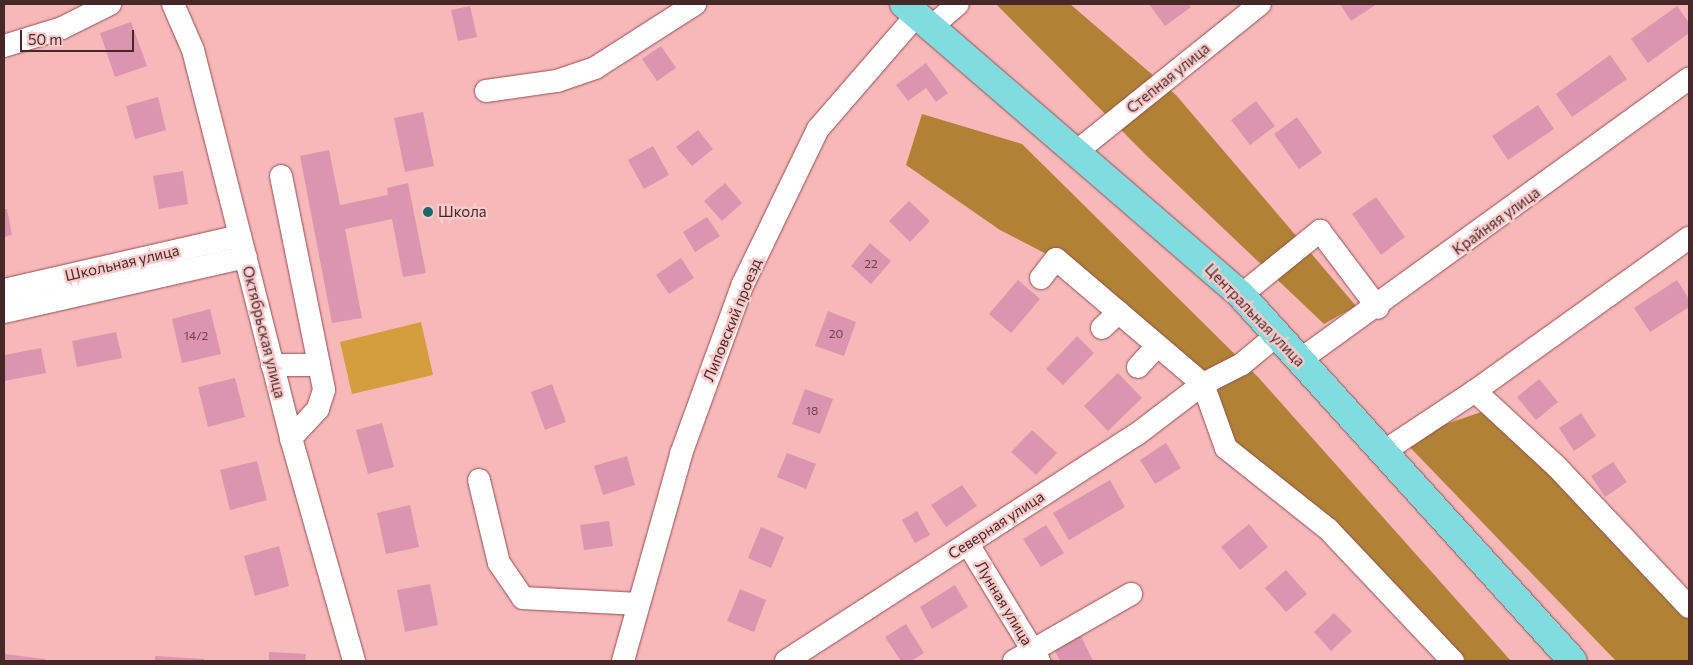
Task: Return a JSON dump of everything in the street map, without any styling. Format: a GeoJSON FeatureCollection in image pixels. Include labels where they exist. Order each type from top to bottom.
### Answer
{"type":"FeatureCollection","features":[{"type":"Feature","properties":{"kind":"main road","name":"Центральная улица"},"geometry":{"type":"LineString","coordinates":[[916,16],[1241,295],[1573,661]]}},
{"type":"Feature","properties":{"kind":"street"},"geometry":{"type":"LineString","coordinates":[[4,46],[62,28],[110,4]]}},
{"type":"Feature","properties":{"kind":"street","name":"Октябрьская улица"},"geometry":{"type":"LineString","coordinates":[[173,4],[193,50],[291,438],[354,661]]}},
{"type":"Feature","properties":{"kind":"street"},"geometry":{"type":"LineString","coordinates":[[486,91],[557,80],[595,68],[695,4]]}},
{"type":"Feature","properties":{"kind":"street","name":"Липовский проезд"},"geometry":{"type":"LineString","coordinates":[[623,661],[680,454],[743,284],[818,129],[916,16],[958,4]]}},
{"type":"Feature","properties":{"kind":"street","name":"Степная улица"},"geometry":{"type":"LineString","coordinates":[[1076,152],[1260,4]]}},
{"type":"Feature","properties":{"kind":"street","name":"Крайняя улица"},"geometry":{"type":"LineString","coordinates":[[1300,360],[1378,308],[1689,78]]}},
{"type":"Feature","properties":{"kind":"street"},"geometry":{"type":"LineString","coordinates":[[281,176],[324,390],[318,409],[291,438]]}},
{"type":"Feature","properties":{"kind":"street"},"geometry":{"type":"LineString","coordinates":[[1241,295],[1320,231],[1378,308]]}},
{"type":"Feature","properties":{"kind":"street","name":"Школьная улица"},"geometry":{"type":"LineString","coordinates":[[4,290],[240,236]]}},
{"type":"Feature","properties":{"kind":"street"},"geometry":{"type":"LineString","coordinates":[[1384,452],[1475,391],[1689,238]]}},
{"type":"Feature","properties":{"kind":"street"},"geometry":{"type":"LineString","coordinates":[[4,312],[246,257]]}},
{"type":"Feature","properties":{"kind":"street"},"geometry":{"type":"LineString","coordinates":[[1042,278],[1056,259],[1203,384],[1226,448],[1328,529],[1453,661]]}},
{"type":"Feature","properties":{"kind":"street"},"geometry":{"type":"LineString","coordinates":[[1102,328],[1119,312]]}},
{"type":"Feature","properties":{"kind":"street","name":"Северная улица"},"geometry":{"type":"LineString","coordinates":[[786,661],[1136,435],[1203,384],[1242,364],[1277,335]]}},
{"type":"Feature","properties":{"kind":"street"},"geometry":{"type":"LineString","coordinates":[[1138,367],[1157,346]]}},
{"type":"Feature","properties":{"kind":"street"},"geometry":{"type":"LineString","coordinates":[[272,365],[319,365]]}},
{"type":"Feature","properties":{"kind":"street"},"geometry":{"type":"LineString","coordinates":[[1475,391],[1558,467],[1689,607]]}},
{"type":"Feature","properties":{"kind":"street"},"geometry":{"type":"LineString","coordinates":[[479,480],[499,563],[523,598],[638,604]]}},
{"type":"Feature","properties":{"kind":"street","name":"Лунная улица"},"geometry":{"type":"LineString","coordinates":[[968,544],[1028,657]]}},
{"type":"Feature","properties":{"kind":"street"},"geometry":{"type":"LineString","coordinates":[[1028,657],[1131,594]]}},
{"type":"Feature","properties":{"kind":"shaded area"},"geometry":{"type":"Polygon","coordinates":[[[996,4],[1070,4],[1176,95],[1356,306],[1324,324],[1147,156],[996,4]]]}},
{"type":"Feature","properties":{"kind":"shaded area"},"geometry":{"type":"Polygon","coordinates":[[[922,114],[1022,144],[1258,377],[1511,661],[1462,661],[1226,448],[1203,384],[1056,259],[1000,230],[906,165],[922,114]]]}},
{"type":"Feature","properties":{"kind":"shaded area"},"geometry":{"type":"Polygon","coordinates":[[[421,322],[433,375],[352,394],[340,342],[421,322]]]}},
{"type":"Feature","properties":{"kind":"shaded area"},"geometry":{"type":"Polygon","coordinates":[[[1493,408],[1689,616],[1689,661],[1616,661],[1402,439],[1493,408]]]}},
{"type":"Feature","properties":{"kind":"building"},"geometry":{"type":"Polygon","coordinates":[[[1149,4],[1188,4],[1191,7],[1165,26],[1149,4]]]}},
{"type":"Feature","properties":{"kind":"building"},"geometry":{"type":"Polygon","coordinates":[[[1340,4],[1377,4],[1351,21],[1340,4]]]}},
{"type":"Feature","properties":{"kind":"building"},"geometry":{"type":"Polygon","coordinates":[[[470,6],[477,37],[458,41],[451,10],[470,6]]]}},
{"type":"Feature","properties":{"kind":"building"},"geometry":{"type":"Polygon","coordinates":[[[1677,6],[1689,23],[1689,33],[1648,63],[1631,39],[1677,6]]]}},
{"type":"Feature","properties":{"kind":"building"},"geometry":{"type":"Polygon","coordinates":[[[131,22],[147,66],[115,77],[100,33],[131,22]]]}},
{"type":"Feature","properties":{"kind":"building"},"geometry":{"type":"Polygon","coordinates":[[[661,46],[676,68],[657,81],[642,59],[661,46]]]}},
{"type":"Feature","properties":{"kind":"building"},"geometry":{"type":"Polygon","coordinates":[[[1610,55],[1627,79],[1572,117],[1556,94],[1610,55]]]}},
{"type":"Feature","properties":{"kind":"building"},"geometry":{"type":"Polygon","coordinates":[[[926,63],[948,93],[936,102],[926,88],[908,101],[896,85],[926,63]]]}},
{"type":"Feature","properties":{"kind":"building"},"geometry":{"type":"Polygon","coordinates":[[[158,97],[166,130],[135,139],[126,106],[158,97]]]}},
{"type":"Feature","properties":{"kind":"building"},"geometry":{"type":"Polygon","coordinates":[[[1256,101],[1275,126],[1250,145],[1231,120],[1256,101]]]}},
{"type":"Feature","properties":{"kind":"building"},"geometry":{"type":"Polygon","coordinates":[[[1538,105],[1554,129],[1508,160],[1492,136],[1538,105]]]}},
{"type":"Feature","properties":{"kind":"building"},"geometry":{"type":"Polygon","coordinates":[[[423,112],[434,166],[405,172],[394,118],[423,112]]]}},
{"type":"Feature","properties":{"kind":"building"},"geometry":{"type":"Polygon","coordinates":[[[1297,117],[1322,153],[1299,169],[1274,134],[1297,117]]]}},
{"type":"Feature","properties":{"kind":"building"},"geometry":{"type":"Polygon","coordinates":[[[698,130],[713,149],[692,166],[676,147],[698,130]]]}},
{"type":"Feature","properties":{"kind":"building"},"geometry":{"type":"Polygon","coordinates":[[[653,146],[669,175],[644,189],[628,160],[653,146]]]}},
{"type":"Feature","properties":{"kind":"building"},"geometry":{"type":"Polygon","coordinates":[[[329,150],[340,205],[388,195],[387,188],[408,183],[426,273],[403,277],[392,219],[345,229],[362,318],[332,323],[300,156],[329,150]]]}},
{"type":"Feature","properties":{"kind":"building"},"geometry":{"type":"Polygon","coordinates":[[[183,171],[188,204],[159,209],[153,176],[183,171]]]}},
{"type":"Feature","properties":{"kind":"building"},"geometry":{"type":"Polygon","coordinates":[[[725,183],[742,203],[722,221],[704,201],[725,183]]]}},
{"type":"Feature","properties":{"kind":"building"},"geometry":{"type":"Polygon","coordinates":[[[1376,197],[1405,237],[1381,255],[1352,214],[1376,197]]]}},
{"type":"Feature","properties":{"kind":"building"},"geometry":{"type":"Polygon","coordinates":[[[909,201],[930,221],[910,242],[889,221],[909,201]]]}},
{"type":"Feature","properties":{"kind":"building"},"geometry":{"type":"Polygon","coordinates":[[[4,209],[7,209],[12,235],[4,237],[4,209]]]}},
{"type":"Feature","properties":{"kind":"building"},"geometry":{"type":"Polygon","coordinates":[[[707,217],[720,236],[695,252],[683,232],[707,217]]]}},
{"type":"Feature","properties":{"kind":"building"},"geometry":{"type":"Polygon","coordinates":[[[870,243],[891,261],[871,284],[851,266],[870,243]]]}},
{"type":"Feature","properties":{"kind":"building"},"geometry":{"type":"Polygon","coordinates":[[[681,258],[694,278],[669,294],[656,275],[681,258]]]}},
{"type":"Feature","properties":{"kind":"building"},"geometry":{"type":"Polygon","coordinates":[[[1018,280],[1040,299],[1011,333],[989,314],[1018,280]]]}},
{"type":"Feature","properties":{"kind":"building"},"geometry":{"type":"Polygon","coordinates":[[[1677,280],[1689,299],[1689,307],[1650,332],[1634,308],[1677,280]]]}},
{"type":"Feature","properties":{"kind":"building"},"geometry":{"type":"Polygon","coordinates":[[[210,309],[221,354],[182,363],[172,319],[210,309]]]}},
{"type":"Feature","properties":{"kind":"building"},"geometry":{"type":"Polygon","coordinates":[[[828,311],[856,322],[844,356],[815,346],[828,311]]]}},
{"type":"Feature","properties":{"kind":"building"},"geometry":{"type":"Polygon","coordinates":[[[116,332],[122,358],[77,367],[72,341],[116,332]]]}},
{"type":"Feature","properties":{"kind":"building"},"geometry":{"type":"Polygon","coordinates":[[[1077,336],[1094,353],[1063,385],[1046,369],[1077,336]]]}},
{"type":"Feature","properties":{"kind":"building"},"geometry":{"type":"Polygon","coordinates":[[[41,348],[46,373],[4,381],[4,355],[41,348]]]}},
{"type":"Feature","properties":{"kind":"building"},"geometry":{"type":"Polygon","coordinates":[[[1118,373],[1142,398],[1108,431],[1084,406],[1118,373]]]}},
{"type":"Feature","properties":{"kind":"building"},"geometry":{"type":"Polygon","coordinates":[[[235,378],[245,417],[208,427],[198,387],[235,378]]]}},
{"type":"Feature","properties":{"kind":"building"},"geometry":{"type":"Polygon","coordinates":[[[1539,379],[1558,402],[1536,420],[1517,397],[1539,379]]]}},
{"type":"Feature","properties":{"kind":"building"},"geometry":{"type":"Polygon","coordinates":[[[552,384],[566,422],[545,430],[531,392],[552,384]]]}},
{"type":"Feature","properties":{"kind":"building"},"geometry":{"type":"Polygon","coordinates":[[[805,389],[833,399],[820,434],[792,424],[805,389]]]}},
{"type":"Feature","properties":{"kind":"building"},"geometry":{"type":"Polygon","coordinates":[[[1581,413],[1596,436],[1574,451],[1559,428],[1581,413]]]}},
{"type":"Feature","properties":{"kind":"building"},"geometry":{"type":"Polygon","coordinates":[[[382,423],[394,467],[368,474],[356,430],[382,423]]]}},
{"type":"Feature","properties":{"kind":"building"},"geometry":{"type":"Polygon","coordinates":[[[1032,430],[1057,453],[1036,475],[1011,452],[1032,430]]]}},
{"type":"Feature","properties":{"kind":"building"},"geometry":{"type":"Polygon","coordinates":[[[1166,443],[1181,468],[1155,484],[1140,460],[1166,443]]]}},
{"type":"Feature","properties":{"kind":"building"},"geometry":{"type":"Polygon","coordinates":[[[787,453],[816,464],[806,489],[777,477],[787,453]]]}},
{"type":"Feature","properties":{"kind":"building"},"geometry":{"type":"Polygon","coordinates":[[[627,456],[635,485],[603,495],[594,466],[627,456]]]}},
{"type":"Feature","properties":{"kind":"building"},"geometry":{"type":"Polygon","coordinates":[[[257,461],[267,500],[230,510],[220,470],[257,461]]]}},
{"type":"Feature","properties":{"kind":"building"},"geometry":{"type":"Polygon","coordinates":[[[1613,462],[1627,482],[1605,497],[1591,476],[1613,462]]]}},
{"type":"Feature","properties":{"kind":"building"},"geometry":{"type":"Polygon","coordinates":[[[1110,480],[1125,507],[1069,540],[1053,513],[1110,480]]]}},
{"type":"Feature","properties":{"kind":"building"},"geometry":{"type":"Polygon","coordinates":[[[962,485],[977,506],[946,527],[931,505],[962,485]]]}},
{"type":"Feature","properties":{"kind":"building"},"geometry":{"type":"Polygon","coordinates":[[[410,505],[419,547],[386,554],[377,513],[410,505]]]}},
{"type":"Feature","properties":{"kind":"building"},"geometry":{"type":"Polygon","coordinates":[[[917,511],[930,535],[915,543],[902,520],[917,511]]]}},
{"type":"Feature","properties":{"kind":"building"},"geometry":{"type":"Polygon","coordinates":[[[609,521],[613,546],[584,550],[580,525],[609,521]]]}},
{"type":"Feature","properties":{"kind":"building"},"geometry":{"type":"Polygon","coordinates":[[[1249,524],[1268,547],[1240,570],[1221,547],[1249,524]]]}},
{"type":"Feature","properties":{"kind":"building"},"geometry":{"type":"Polygon","coordinates":[[[1046,525],[1064,553],[1041,567],[1023,539],[1046,525]]]}},
{"type":"Feature","properties":{"kind":"building"},"geometry":{"type":"Polygon","coordinates":[[[761,527],[784,537],[771,568],[748,558],[761,527]]]}},
{"type":"Feature","properties":{"kind":"building"},"geometry":{"type":"Polygon","coordinates":[[[279,546],[289,586],[255,596],[244,556],[279,546]]]}},
{"type":"Feature","properties":{"kind":"building"},"geometry":{"type":"Polygon","coordinates":[[[1286,570],[1307,594],[1286,612],[1265,588],[1286,570]]]}},
{"type":"Feature","properties":{"kind":"building"},"geometry":{"type":"Polygon","coordinates":[[[430,584],[438,625],[405,632],[397,590],[430,584]]]}},
{"type":"Feature","properties":{"kind":"building"},"geometry":{"type":"Polygon","coordinates":[[[955,585],[968,607],[932,629],[920,607],[955,585]]]}},
{"type":"Feature","properties":{"kind":"building"},"geometry":{"type":"Polygon","coordinates":[[[740,589],[766,600],[754,632],[727,621],[740,589]]]}},
{"type":"Feature","properties":{"kind":"building"},"geometry":{"type":"Polygon","coordinates":[[[1334,613],[1352,631],[1331,651],[1314,632],[1334,613]]]}},
{"type":"Feature","properties":{"kind":"building"},"geometry":{"type":"Polygon","coordinates":[[[906,624],[924,653],[911,661],[901,661],[885,637],[906,624]]]}},
{"type":"Feature","properties":{"kind":"building"},"geometry":{"type":"Polygon","coordinates":[[[1079,632],[1093,661],[1060,661],[1052,645],[1079,632]]]}},
{"type":"Feature","properties":{"kind":"building"},"geometry":{"type":"Polygon","coordinates":[[[269,652],[306,654],[305,661],[269,661],[269,652]]]}},
{"type":"Feature","properties":{"kind":"building"},"geometry":{"type":"Polygon","coordinates":[[[4,654],[45,659],[45,661],[4,661],[4,654]]]}},
{"type":"Feature","properties":{"kind":"building"},"geometry":{"type":"Polygon","coordinates":[[[155,656],[204,659],[204,661],[155,661],[155,656]]]}},
{"type":"Feature","properties":{"kind":"place","name":"Школа"},"geometry":{"type":"Point","coordinates":[428,212]}}]}
